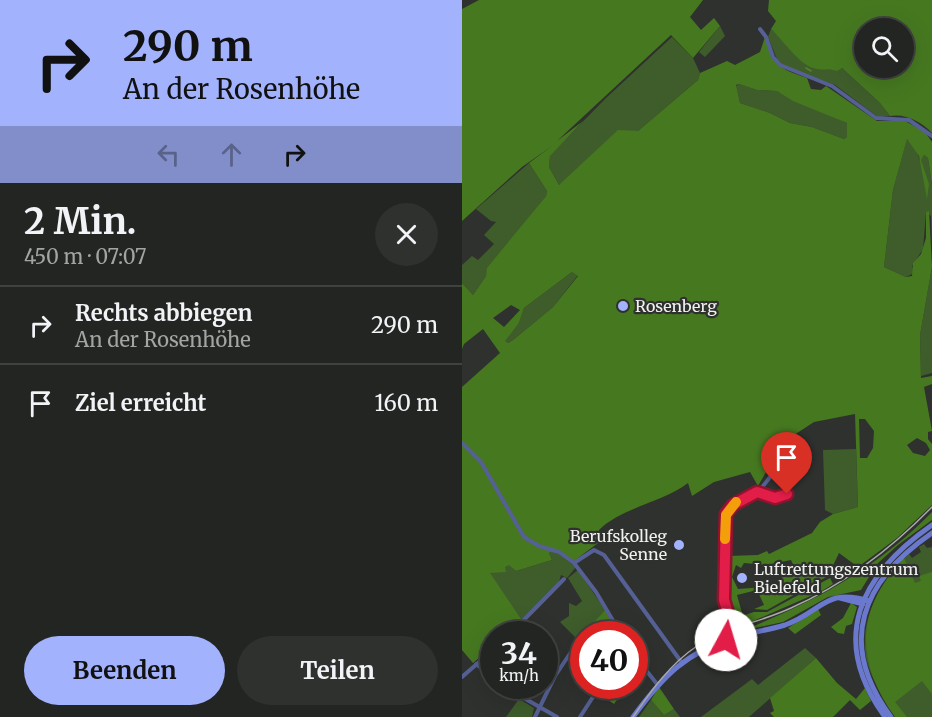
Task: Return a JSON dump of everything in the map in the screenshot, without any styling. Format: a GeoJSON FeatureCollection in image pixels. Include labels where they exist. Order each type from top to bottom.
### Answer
{"type":"FeatureCollection","features":[{"type":"Feature","properties":{"kind":"main road"},"geometry":{"type":"LineString","coordinates":[[633,717],[657,684],[682,663],[735,637],[787,624],[830,600],[862,592],[877,569],[932,525]]}},
{"type":"Feature","properties":{"kind":"main road"},"geometry":{"type":"LineString","coordinates":[[891,717],[873,687],[864,661],[862,634],[865,602],[893,564],[932,533]]}},
{"type":"Feature","properties":{"kind":"main road"},"geometry":{"type":"LineString","coordinates":[[884,717],[865,681],[858,655],[857,628],[865,602],[886,562]]}},
{"type":"Feature","properties":{"kind":"main road"},"geometry":{"type":"LineString","coordinates":[[850,595],[865,602]]}},
{"type":"Feature","properties":{"kind":"main road"},"geometry":{"type":"LineString","coordinates":[[830,600],[842,598],[865,602]]}},
{"type":"Feature","properties":{"kind":"street"},"geometry":{"type":"LineString","coordinates":[[760,29],[766,37],[773,57],[780,65],[832,86],[876,118],[909,120],[932,136]]}},
{"type":"Feature","properties":{"kind":"street"},"geometry":{"type":"LineString","coordinates":[[462,443],[481,462],[524,537],[529,542],[559,552],[574,563],[596,592],[613,621]]}},
{"type":"Feature","properties":{"kind":"street"},"geometry":{"type":"LineString","coordinates":[[735,637],[724,600],[725,520],[733,505],[757,492],[771,474],[785,465]]}},
{"type":"Feature","properties":{"kind":"street"},"geometry":{"type":"LineString","coordinates":[[757,492],[775,498],[789,492]]}},
{"type":"Feature","properties":{"kind":"street"},"geometry":{"type":"LineString","coordinates":[[574,563],[594,550],[604,555],[682,663]]}},
{"type":"Feature","properties":{"kind":"street"},"geometry":{"type":"LineString","coordinates":[[523,621],[564,579]]}},
{"type":"Feature","properties":{"kind":"street"},"geometry":{"type":"LineString","coordinates":[[535,717],[555,676],[570,654]]}},
{"type":"Feature","properties":{"kind":"street"},"geometry":{"type":"LineString","coordinates":[[462,677],[480,661]]}},
{"type":"Feature","properties":{"kind":"street"},"geometry":{"type":"LineString","coordinates":[[476,664],[480,667]]}},
{"type":"Feature","properties":{"kind":"street"},"geometry":{"type":"LineString","coordinates":[[648,673],[657,684]]}},
{"type":"Feature","properties":{"kind":"street"},"geometry":{"type":"LineString","coordinates":[[523,699],[557,717]]}},
{"type":"Feature","properties":{"kind":"street"},"geometry":{"type":"LineString","coordinates":[[580,717],[592,699]]}},
{"type":"Feature","properties":{"kind":"green space"},"geometry":{"type":"Polygon","coordinates":[[[479,0],[703,0],[690,17],[701,30],[714,18],[720,26],[693,58],[671,35],[557,141],[583,121],[550,156],[549,167],[559,185],[618,130],[638,131],[698,80],[700,73],[727,61],[735,65],[760,52],[765,37],[778,65],[807,78],[811,89],[821,90],[826,86],[877,121],[905,121],[925,132],[932,142],[932,185],[928,158],[924,155],[921,160],[929,184],[927,199],[919,156],[907,139],[893,190],[884,267],[906,277],[912,276],[913,263],[921,254],[926,238],[926,212],[929,211],[932,267],[920,335],[921,378],[932,376],[932,384],[924,387],[932,431],[928,432],[928,439],[932,444],[932,505],[897,538],[858,567],[839,553],[828,576],[767,610],[754,609],[764,605],[757,590],[737,595],[742,613],[731,616],[727,598],[728,556],[758,555],[767,551],[769,554],[812,533],[820,522],[833,514],[858,507],[855,414],[814,422],[791,437],[783,460],[766,472],[758,486],[750,472],[714,482],[692,496],[688,483],[678,490],[608,522],[599,530],[598,543],[574,561],[554,549],[549,553],[552,560],[516,571],[509,565],[505,567],[506,572],[490,573],[522,620],[480,621],[480,657],[473,663],[462,650],[462,387],[500,353],[483,329],[464,344],[462,349],[462,283],[473,295],[486,276],[487,268],[546,196],[547,191],[529,163],[552,146],[522,167],[462,221],[462,9],[479,0]],[[736,85],[740,103],[770,113],[790,123],[812,127],[844,139],[847,137],[847,123],[793,101],[777,91],[757,90],[736,85]],[[572,272],[524,308],[519,323],[505,341],[508,343],[553,307],[578,276],[572,272]],[[511,305],[493,318],[504,327],[520,310],[511,305]],[[859,419],[860,458],[867,458],[873,448],[874,431],[865,419],[859,419]],[[917,438],[907,445],[913,453],[925,456],[930,450],[926,443],[917,438]],[[791,560],[766,565],[744,563],[741,568],[736,565],[732,577],[738,589],[775,586],[786,573],[795,569],[791,560]]]}},
{"type":"Feature","properties":{"kind":"green space"},"geometry":{"type":"Polygon","coordinates":[[[769,0],[932,0],[932,133],[913,119],[890,116],[880,103],[842,68],[837,71],[816,69],[802,62],[771,29],[776,21],[768,11],[769,0]]]}},
{"type":"Feature","properties":{"kind":"green space"},"geometry":{"type":"Polygon","coordinates":[[[720,26],[725,36],[705,57],[699,52],[720,26]]]}},
{"type":"Feature","properties":{"kind":"green space"},"geometry":{"type":"Polygon","coordinates":[[[771,29],[809,64],[818,68],[842,68],[880,103],[890,116],[878,117],[835,85],[779,64],[768,37],[771,29]]]}},
{"type":"Feature","properties":{"kind":"green space"},"geometry":{"type":"Polygon","coordinates":[[[672,37],[693,58],[700,73],[698,80],[638,131],[559,185],[549,167],[550,155],[606,98],[672,37]]]}},
{"type":"Feature","properties":{"kind":"green space"},"geometry":{"type":"Polygon","coordinates":[[[739,84],[757,90],[777,91],[847,123],[847,137],[844,139],[812,127],[790,123],[770,113],[740,103],[736,86],[739,84]]]}},
{"type":"Feature","properties":{"kind":"green space"},"geometry":{"type":"Polygon","coordinates":[[[907,138],[916,148],[920,161],[924,155],[928,158],[932,185],[932,241],[931,216],[926,212],[923,249],[912,266],[914,273],[906,277],[884,267],[893,190],[907,138]]]}},
{"type":"Feature","properties":{"kind":"green space"},"geometry":{"type":"Polygon","coordinates":[[[529,163],[547,191],[546,196],[488,268],[486,276],[473,295],[462,283],[462,265],[472,256],[478,260],[494,244],[484,235],[496,222],[491,221],[476,209],[529,163]]]}},
{"type":"Feature","properties":{"kind":"green space"},"geometry":{"type":"Polygon","coordinates":[[[932,267],[932,373],[921,376],[920,335],[932,267]]]}},
{"type":"Feature","properties":{"kind":"green space"},"geometry":{"type":"Polygon","coordinates":[[[572,272],[578,275],[553,307],[513,340],[508,343],[504,341],[519,323],[524,308],[572,272]]]}},
{"type":"Feature","properties":{"kind":"green space"},"geometry":{"type":"Polygon","coordinates":[[[856,449],[858,507],[833,514],[825,510],[823,450],[856,449]]]}},
{"type":"Feature","properties":{"kind":"green space"},"geometry":{"type":"Polygon","coordinates":[[[932,512],[932,520],[877,564],[861,590],[828,597],[783,622],[741,631],[794,608],[844,582],[889,550],[932,512]]]}},
{"type":"Feature","properties":{"kind":"green space"},"geometry":{"type":"Polygon","coordinates":[[[924,544],[927,548],[932,547],[932,717],[895,717],[869,669],[865,631],[874,603],[889,577],[909,554],[912,558],[921,552],[919,547],[924,544]]]}},
{"type":"Feature","properties":{"kind":"green space"},"geometry":{"type":"Polygon","coordinates":[[[551,551],[576,567],[567,578],[561,575],[559,582],[522,620],[489,573],[509,564],[516,571],[552,560],[549,553],[551,551]]]}},
{"type":"Feature","properties":{"kind":"green space"},"geometry":{"type":"Polygon","coordinates":[[[904,558],[915,583],[921,581],[919,576],[932,572],[932,694],[922,681],[895,702],[907,717],[895,717],[872,675],[867,655],[866,635],[869,616],[877,596],[888,577],[904,558]]]}},
{"type":"Feature","properties":{"kind":"green space"},"geometry":{"type":"Polygon","coordinates":[[[578,570],[605,610],[596,621],[570,621],[570,632],[560,622],[569,616],[569,603],[576,606],[582,601],[568,578],[578,570]]]}},
{"type":"Feature","properties":{"kind":"green space"},"geometry":{"type":"Polygon","coordinates":[[[830,578],[833,584],[822,591],[735,629],[732,619],[754,612],[767,612],[830,578]]]}},
{"type":"Feature","properties":{"kind":"green space"},"geometry":{"type":"Polygon","coordinates":[[[851,603],[857,607],[852,624],[846,626],[844,634],[838,633],[831,627],[843,618],[851,603]]]}},
{"type":"Feature","properties":{"kind":"green space"},"geometry":{"type":"Polygon","coordinates":[[[818,609],[821,615],[795,634],[788,628],[818,609]]]}},
{"type":"Feature","properties":{"kind":"green space"},"geometry":{"type":"Polygon","coordinates":[[[605,610],[611,621],[595,621],[605,610]]]}},
{"type":"Feature","properties":{"kind":"green space"},"geometry":{"type":"Polygon","coordinates":[[[805,648],[816,658],[749,717],[701,717],[752,679],[758,685],[805,648]]]}},
{"type":"Feature","properties":{"kind":"green space"},"geometry":{"type":"Polygon","coordinates":[[[816,658],[837,683],[856,699],[865,688],[871,701],[860,710],[850,700],[833,717],[774,717],[770,713],[774,711],[770,698],[816,658]]]}},
{"type":"Feature","properties":{"kind":"green space"},"geometry":{"type":"Polygon","coordinates":[[[659,687],[674,709],[664,715],[651,700],[659,687]]]}},
{"type":"Feature","properties":{"kind":"green space"},"geometry":{"type":"Polygon","coordinates":[[[519,699],[534,708],[532,717],[506,717],[519,699]]]}},
{"type":"Feature","properties":{"kind":"green space"},"geometry":{"type":"Polygon","coordinates":[[[607,699],[618,699],[614,704],[607,699]]]}},
{"type":"Feature","properties":{"kind":"green space"},"geometry":{"type":"Polygon","coordinates":[[[651,700],[664,715],[674,709],[680,717],[639,717],[651,700]]]}},
{"type":"Feature","properties":{"kind":"waterway"},"geometry":{"type":"LineString","coordinates":[[806,68],[811,71]]}},
{"type":"Feature","properties":{"kind":"tram line"},"geometry":{"type":"LineString","coordinates":[[633,717],[654,688],[687,653],[719,634],[791,608],[848,577],[884,551],[932,507]]}},
{"type":"Feature","properties":{"kind":"slow traffic"},"geometry":{"type":"LineString","coordinates":[[725,539],[726,515],[729,508],[736,502]]}},
{"type":"Feature","properties":{"kind":"place","name":"Rosenberg"},"geometry":{"type":"Point","coordinates":[623,306]}},
{"type":"Feature","properties":{"kind":"place","name":"Berufskolleg Senne"},"geometry":{"type":"Point","coordinates":[679,545]}},
{"type":"Feature","properties":{"kind":"place","name":"Luftrettungszentrum Bielefeld"},"geometry":{"type":"Point","coordinates":[742,578]}},
{"type":"Feature","properties":{"kind":"route"},"geometry":{"type":"LineString","coordinates":[[726,640],[735,637],[724,600],[726,514],[729,508],[738,501],[757,492],[775,498],[787,494]]}}]}
